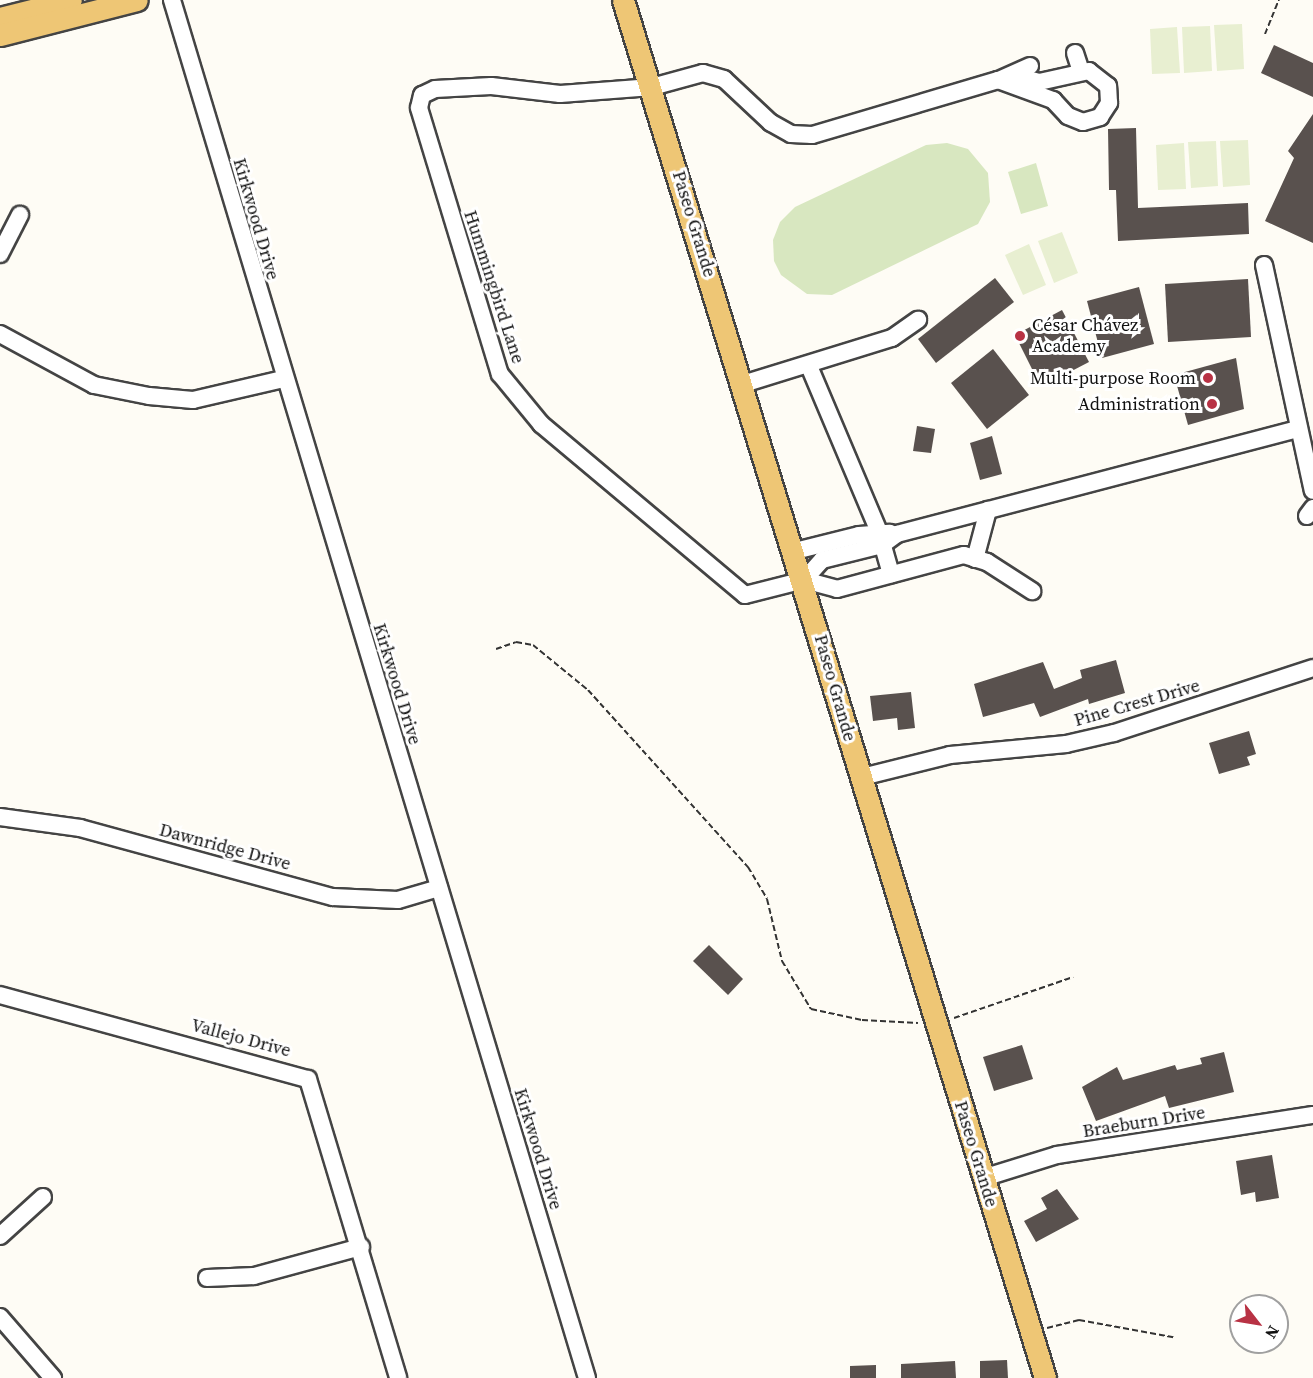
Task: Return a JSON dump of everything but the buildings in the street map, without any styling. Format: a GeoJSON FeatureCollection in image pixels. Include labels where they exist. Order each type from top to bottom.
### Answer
{"type":"FeatureCollection","features":[{"type":"Feature","properties":{"kind":"main road"},"geometry":{"type":"LineString","coordinates":[[0,18],[71,0]]}},
{"type":"Feature","properties":{"kind":"main road"},"geometry":{"type":"LineString","coordinates":[[0,35],[137,0]]}},
{"type":"Feature","properties":{"kind":"main road","name":"Paseo Grande"},"geometry":{"type":"LineString","coordinates":[[623,0],[804,580],[861,777],[1045,1378]]}},
{"type":"Feature","properties":{"kind":"street","name":"Kirkwood Drive"},"geometry":{"type":"LineString","coordinates":[[172,0],[283,379],[587,1378]]}},
{"type":"Feature","properties":{"kind":"street"},"geometry":{"type":"LineString","coordinates":[[1075,53],[1081,72]]}},
{"type":"Feature","properties":{"kind":"street"},"geometry":{"type":"LineString","coordinates":[[652,87],[703,73],[724,79],[771,123],[790,134],[812,135],[1005,78],[1030,66]]}},
{"type":"Feature","properties":{"kind":"street"},"geometry":{"type":"LineString","coordinates":[[1081,72],[1097,74],[1110,94],[1106,111],[1092,121],[1075,120],[1053,100],[1005,78],[1039,82],[1081,72]]}},
{"type":"Feature","properties":{"kind":"street","name":"Hummingbird Lane"},"geometry":{"type":"LineString","coordinates":[[652,87],[560,94],[491,86],[435,89],[422,95],[418,108],[487,339],[500,374],[519,401],[745,595],[804,580]]}},
{"type":"Feature","properties":{"kind":"street"},"geometry":{"type":"LineString","coordinates":[[0,254],[20,215]]}},
{"type":"Feature","properties":{"kind":"street"},"geometry":{"type":"LineString","coordinates":[[1264,265],[1297,429],[1313,491]]}},
{"type":"Feature","properties":{"kind":"street"},"geometry":{"type":"LineString","coordinates":[[743,384],[809,366],[892,338],[918,320]]}},
{"type":"Feature","properties":{"kind":"street"},"geometry":{"type":"LineString","coordinates":[[0,334],[94,386],[149,396],[193,400],[283,379]]}},
{"type":"Feature","properties":{"kind":"street"},"geometry":{"type":"LineString","coordinates":[[809,366],[881,538],[891,574]]}},
{"type":"Feature","properties":{"kind":"street"},"geometry":{"type":"LineString","coordinates":[[795,551],[881,538],[1297,429]]}},
{"type":"Feature","properties":{"kind":"street"},"geometry":{"type":"LineString","coordinates":[[975,559],[988,510]]}},
{"type":"Feature","properties":{"kind":"street"},"geometry":{"type":"LineString","coordinates":[[881,538],[822,560],[804,580],[837,589],[964,555],[1032,591]]}},
{"type":"Feature","properties":{"kind":"street","name":"Pine Crest Drive"},"geometry":{"type":"LineString","coordinates":[[861,777],[950,755],[1066,744],[1114,733],[1313,668]]}},
{"type":"Feature","properties":{"kind":"street","name":"Dawnridge Drive"},"geometry":{"type":"LineString","coordinates":[[0,817],[80,828],[333,897],[398,900],[439,888]]}},
{"type":"Feature","properties":{"kind":"street","name":"Vallejo Drive"},"geometry":{"type":"LineString","coordinates":[[0,995],[308,1079],[361,1247],[398,1378]]}},
{"type":"Feature","properties":{"kind":"street","name":"Braeburn Drive"},"geometry":{"type":"LineString","coordinates":[[983,1178],[1057,1155],[1313,1115]]}},
{"type":"Feature","properties":{"kind":"street"},"geometry":{"type":"LineString","coordinates":[[0,1236],[43,1197]]}},
{"type":"Feature","properties":{"kind":"street"},"geometry":{"type":"LineString","coordinates":[[207,1278],[254,1276],[361,1247]]}},
{"type":"Feature","properties":{"kind":"street"},"geometry":{"type":"LineString","coordinates":[[2,1324],[53,1378]]}},
{"type":"Feature","properties":{"kind":"path"},"geometry":{"type":"LineString","coordinates":[[1265,34],[1279,0]]}},
{"type":"Feature","properties":{"kind":"path"},"geometry":{"type":"LineString","coordinates":[[496,649],[516,642],[533,645],[588,690],[756,876],[767,899],[782,961],[811,1009],[862,1020],[917,1023]]}},
{"type":"Feature","properties":{"kind":"path"},"geometry":{"type":"LineString","coordinates":[[950,1018],[1073,977]]}},
{"type":"Feature","properties":{"kind":"path"},"geometry":{"type":"LineString","coordinates":[[1045,1328],[1079,1320],[1173,1337]]}},
{"type":"Feature","properties":{"kind":"green space"},"geometry":{"type":"Polygon","coordinates":[[[1242,24],[1244,69],[1217,71],[1214,25],[1242,24]]]}},
{"type":"Feature","properties":{"kind":"green space"},"geometry":{"type":"Polygon","coordinates":[[[1210,26],[1212,71],[1184,73],[1182,27],[1210,26]]]}},
{"type":"Feature","properties":{"kind":"green space"},"geometry":{"type":"Polygon","coordinates":[[[1177,27],[1180,73],[1152,74],[1150,29],[1177,27]]]}},
{"type":"Feature","properties":{"kind":"green space"},"geometry":{"type":"Polygon","coordinates":[[[1248,140],[1250,185],[1223,187],[1220,141],[1248,140]]]}},
{"type":"Feature","properties":{"kind":"green space"},"geometry":{"type":"Polygon","coordinates":[[[1216,141],[1218,186],[1191,188],[1188,142],[1216,141]]]}},
{"type":"Feature","properties":{"kind":"green space"},"geometry":{"type":"Polygon","coordinates":[[[947,143],[968,149],[988,173],[990,202],[978,224],[832,295],[807,294],[781,275],[774,261],[773,240],[780,222],[795,207],[926,145],[947,143]]]}},
{"type":"Feature","properties":{"kind":"green space"},"geometry":{"type":"Polygon","coordinates":[[[1184,143],[1186,189],[1158,190],[1156,145],[1184,143]]]}},
{"type":"Feature","properties":{"kind":"green space"},"geometry":{"type":"Polygon","coordinates":[[[1036,163],[1048,206],[1021,214],[1008,172],[1036,163]]]}},
{"type":"Feature","properties":{"kind":"green space"},"geometry":{"type":"Polygon","coordinates":[[[1062,232],[1078,273],[1054,283],[1038,241],[1062,232]]]}},
{"type":"Feature","properties":{"kind":"green space"},"geometry":{"type":"Polygon","coordinates":[[[1029,244],[1046,285],[1023,295],[1005,255],[1029,244]]]}},
{"type":"Feature","properties":{"kind":"place","name":"César Chávez Academy"},"geometry":{"type":"Point","coordinates":[1020,336]}},
{"type":"Feature","properties":{"kind":"place","name":"Multi-purpose Room"},"geometry":{"type":"Point","coordinates":[1208,378]}},
{"type":"Feature","properties":{"kind":"place","name":"Administration"},"geometry":{"type":"Point","coordinates":[1212,404]}}]}
